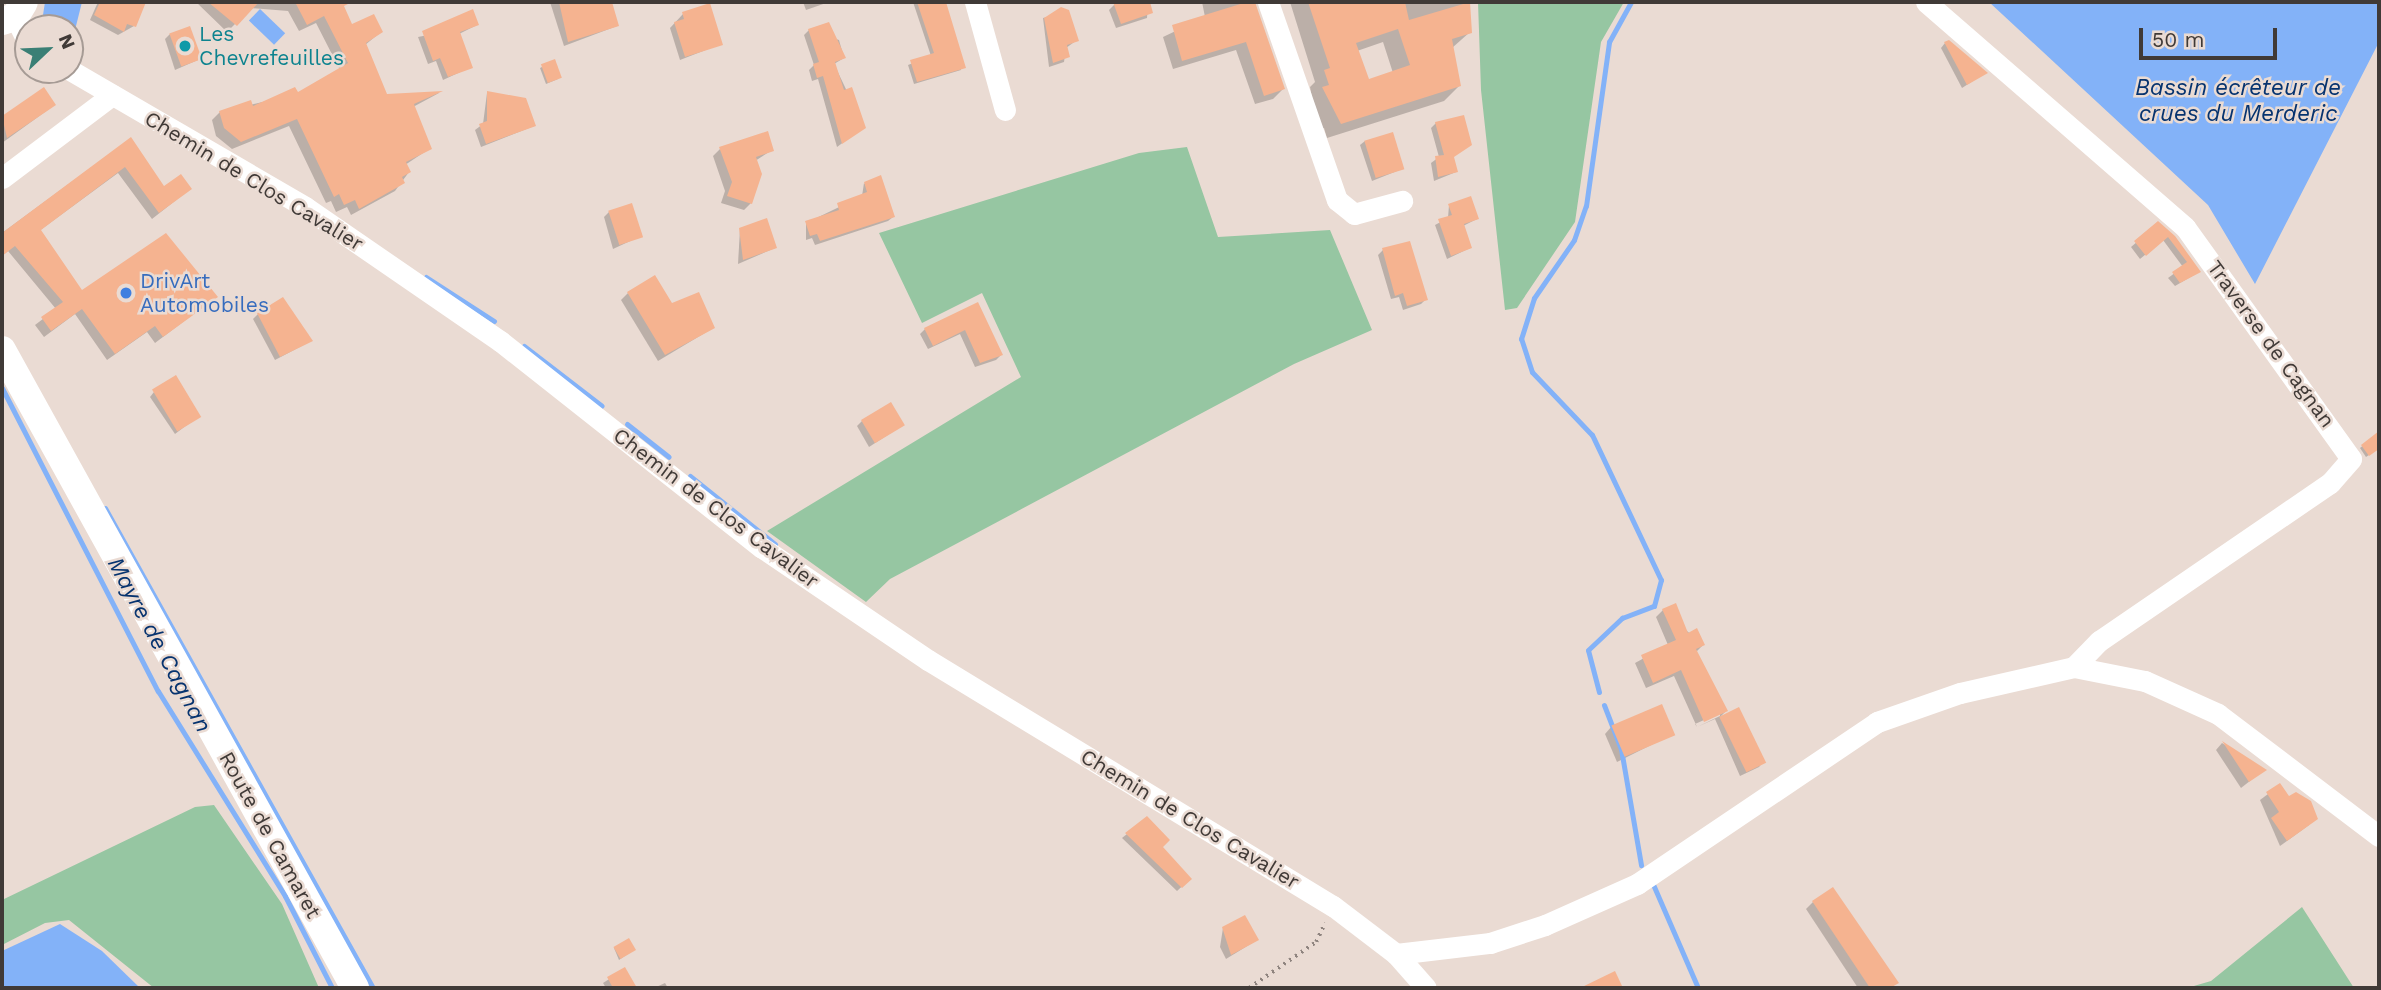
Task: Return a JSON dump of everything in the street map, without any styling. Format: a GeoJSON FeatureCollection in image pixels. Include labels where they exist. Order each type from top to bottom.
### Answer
{"type":"FeatureCollection","features":[{"type":"Feature","properties":{"kind":"main road","name":"Route de Camaret"},"geometry":{"type":"LineString","coordinates":[[2,350],[355,988]]}},
{"type":"Feature","properties":{"kind":"street"},"geometry":{"type":"LineString","coordinates":[[975,2],[1005,110]]}},
{"type":"Feature","properties":{"kind":"street"},"geometry":{"type":"LineString","coordinates":[[1268,2],[1337,200],[1354,214],[1402,201]]}},
{"type":"Feature","properties":{"kind":"street","name":"Traverse de Cagnan"},"geometry":{"type":"LineString","coordinates":[[1926,2],[2185,226],[2351,459],[2330,483],[2099,641],[2074,667]]}},
{"type":"Feature","properties":{"kind":"street","name":"Chemin de Clos Cavalier"},"geometry":{"type":"LineString","coordinates":[[84,79],[305,207],[500,341],[761,547],[928,660],[1333,906],[1396,954],[1426,988]]}},
{"type":"Feature","properties":{"kind":"street"},"geometry":{"type":"LineString","coordinates":[[2,177],[112,95]]}},
{"type":"Feature","properties":{"kind":"street"},"geometry":{"type":"LineString","coordinates":[[1396,954],[1490,943],[1545,925],[1637,884],[1877,722],[1960,693],[2074,667],[2145,681],[2218,714],[2379,836]]}},
{"type":"Feature","properties":{"kind":"path"},"geometry":{"type":"LineString","coordinates":[[1248,988],[1316,942],[1333,906]]}},
{"type":"Feature","properties":{"kind":"green space"},"geometry":{"type":"Polygon","coordinates":[[[1478,2],[1624,2],[1601,42],[1575,222],[1517,308],[1505,310],[1481,90],[1478,2]]]}},
{"type":"Feature","properties":{"kind":"green space"},"geometry":{"type":"Polygon","coordinates":[[[1187,147],[1218,237],[1330,230],[1372,330],[1294,364],[890,579],[866,602],[767,531],[1021,377],[982,293],[922,323],[879,233],[1139,153],[1187,147]]]}},
{"type":"Feature","properties":{"kind":"green space"},"geometry":{"type":"Polygon","coordinates":[[[214,805],[282,904],[319,988],[154,988],[69,920],[45,923],[2,945],[2,900],[195,807],[214,805]]]}},
{"type":"Feature","properties":{"kind":"green space"},"geometry":{"type":"Polygon","coordinates":[[[2302,907],[2354,988],[2187,988],[2211,981],[2302,907]]]}},
{"type":"Feature","properties":{"kind":"water"},"geometry":{"type":"Polygon","coordinates":[[[45,2],[82,2],[79,14],[43,14],[45,2]]]}},
{"type":"Feature","properties":{"kind":"water","name":"Bassin écrêteur de crues du Merderic"},"geometry":{"type":"Polygon","coordinates":[[[1989,2],[2379,2],[2379,42],[2255,284],[2208,205],[1989,2]]]}},
{"type":"Feature","properties":{"kind":"water"},"geometry":{"type":"Polygon","coordinates":[[[260,9],[285,33],[274,45],[249,21],[260,9]]]}},
{"type":"Feature","properties":{"kind":"water"},"geometry":{"type":"Polygon","coordinates":[[[60,924],[102,951],[140,988],[2,988],[2,951],[60,924]]]}},
{"type":"Feature","properties":{"kind":"building"},"geometry":{"type":"Polygon","coordinates":[[[100,2],[146,2],[136,27],[127,24],[124,32],[94,15],[100,2]]]}},
{"type":"Feature","properties":{"kind":"building"},"geometry":{"type":"Polygon","coordinates":[[[208,2],[259,2],[237,26],[208,2]]]}},
{"type":"Feature","properties":{"kind":"building"},"geometry":{"type":"Polygon","coordinates":[[[295,2],[352,2],[344,6],[352,24],[374,14],[383,32],[366,43],[387,94],[443,91],[414,104],[432,149],[406,162],[411,172],[402,177],[405,183],[359,209],[355,200],[344,205],[339,194],[334,197],[297,119],[241,142],[224,128],[219,111],[251,100],[253,106],[295,87],[298,92],[348,63],[324,16],[307,25],[295,2]]]}},
{"type":"Feature","properties":{"kind":"building"},"geometry":{"type":"Polygon","coordinates":[[[559,2],[612,2],[619,26],[568,42],[559,2]]]}},
{"type":"Feature","properties":{"kind":"building"},"geometry":{"type":"Polygon","coordinates":[[[917,2],[946,2],[966,68],[917,82],[910,60],[934,53],[917,2]]]}},
{"type":"Feature","properties":{"kind":"building"},"geometry":{"type":"Polygon","coordinates":[[[1113,2],[1150,2],[1153,13],[1121,24],[1113,2]]]}},
{"type":"Feature","properties":{"kind":"building"},"geometry":{"type":"Polygon","coordinates":[[[1247,2],[1255,2],[1285,89],[1264,96],[1246,42],[1182,61],[1172,25],[1247,2]]]}},
{"type":"Feature","properties":{"kind":"building"},"geometry":{"type":"Polygon","coordinates":[[[1308,2],[1405,2],[1409,20],[1470,2],[1472,33],[1452,39],[1461,86],[1341,124],[1322,87],[1329,85],[1324,70],[1330,68],[1308,2]],[[1398,29],[1356,43],[1369,79],[1410,65],[1398,29]]]}},
{"type":"Feature","properties":{"kind":"building"},"geometry":{"type":"Polygon","coordinates":[[[710,3],[723,45],[685,57],[674,22],[684,19],[682,12],[710,3]]]}},
{"type":"Feature","properties":{"kind":"building"},"geometry":{"type":"Polygon","coordinates":[[[1061,7],[1069,10],[1079,41],[1067,45],[1070,57],[1053,63],[1044,18],[1061,7]]]}},
{"type":"Feature","properties":{"kind":"building"},"geometry":{"type":"Polygon","coordinates":[[[473,9],[479,25],[460,32],[473,68],[448,77],[440,58],[433,61],[422,31],[473,9]]]}},
{"type":"Feature","properties":{"kind":"building"},"geometry":{"type":"Polygon","coordinates":[[[829,22],[846,58],[835,62],[844,90],[852,87],[866,128],[842,144],[823,76],[817,78],[813,64],[819,62],[808,29],[829,22]]]}},
{"type":"Feature","properties":{"kind":"building","name":"Les Chevrefeuilles"},"geometry":{"type":"Polygon","coordinates":[[[190,26],[202,59],[181,66],[169,34],[190,26]]]}},
{"type":"Feature","properties":{"kind":"building"},"geometry":{"type":"Polygon","coordinates":[[[1949,40],[1988,73],[1967,85],[1944,42],[1949,40]]]}},
{"type":"Feature","properties":{"kind":"building"},"geometry":{"type":"Polygon","coordinates":[[[555,59],[562,78],[548,83],[541,64],[555,59]]]}},
{"type":"Feature","properties":{"kind":"building"},"geometry":{"type":"Polygon","coordinates":[[[44,87],[56,105],[7,138],[2,116],[44,87]]]}},
{"type":"Feature","properties":{"kind":"building"},"geometry":{"type":"Polygon","coordinates":[[[487,91],[526,98],[536,126],[486,144],[479,124],[487,121],[487,91]]]}},
{"type":"Feature","properties":{"kind":"building"},"geometry":{"type":"Polygon","coordinates":[[[1464,115],[1472,145],[1454,157],[1458,172],[1438,177],[1435,156],[1444,155],[1435,122],[1464,115]]]}},
{"type":"Feature","properties":{"kind":"building"},"geometry":{"type":"Polygon","coordinates":[[[768,131],[774,151],[756,157],[762,174],[752,204],[727,196],[732,182],[719,147],[768,131]]]}},
{"type":"Feature","properties":{"kind":"building"},"geometry":{"type":"Polygon","coordinates":[[[1393,132],[1404,169],[1376,178],[1364,141],[1393,132]]]}},
{"type":"Feature","properties":{"kind":"building"},"geometry":{"type":"Polygon","coordinates":[[[131,137],[164,186],[181,174],[192,189],[159,213],[125,167],[41,230],[82,290],[166,233],[218,297],[163,337],[155,326],[115,354],[82,309],[51,331],[41,317],[63,302],[15,246],[2,256],[2,233],[131,137]]]}},
{"type":"Feature","properties":{"kind":"building"},"geometry":{"type":"Polygon","coordinates":[[[881,175],[895,217],[820,241],[817,234],[810,236],[805,221],[839,210],[837,203],[867,192],[864,182],[881,175]]]}},
{"type":"Feature","properties":{"kind":"building"},"geometry":{"type":"Polygon","coordinates":[[[1471,196],[1479,219],[1464,224],[1472,248],[1451,256],[1438,219],[1452,215],[1448,204],[1471,196]]]}},
{"type":"Feature","properties":{"kind":"building"},"geometry":{"type":"Polygon","coordinates":[[[632,203],[643,237],[619,245],[608,211],[632,203]]]}},
{"type":"Feature","properties":{"kind":"building"},"geometry":{"type":"Polygon","coordinates":[[[767,218],[777,248],[743,260],[739,228],[767,218]]]}},
{"type":"Feature","properties":{"kind":"building"},"geometry":{"type":"Polygon","coordinates":[[[2158,221],[2175,236],[2201,272],[2180,283],[2172,272],[2187,262],[2168,237],[2146,256],[2134,241],[2158,221]]]}},
{"type":"Feature","properties":{"kind":"building"},"geometry":{"type":"Polygon","coordinates":[[[1410,241],[1428,300],[1407,306],[1403,293],[1395,296],[1382,248],[1410,241]]]}},
{"type":"Feature","properties":{"kind":"building"},"geometry":{"type":"Polygon","coordinates":[[[655,275],[672,303],[699,292],[715,328],[665,355],[627,292],[655,275]]]}},
{"type":"Feature","properties":{"kind":"building"},"geometry":{"type":"Polygon","coordinates":[[[283,297],[313,341],[280,357],[257,313],[283,297]]]}},
{"type":"Feature","properties":{"kind":"building"},"geometry":{"type":"Polygon","coordinates":[[[978,302],[1003,355],[980,363],[965,330],[933,346],[924,328],[978,302]]]}},
{"type":"Feature","properties":{"kind":"building"},"geometry":{"type":"Polygon","coordinates":[[[176,375],[201,417],[177,431],[152,389],[176,375]]]}},
{"type":"Feature","properties":{"kind":"building"},"geometry":{"type":"Polygon","coordinates":[[[891,402],[905,425],[875,443],[861,420],[891,402]]]}},
{"type":"Feature","properties":{"kind":"building"},"geometry":{"type":"Polygon","coordinates":[[[2379,431],[2379,449],[2369,456],[2361,445],[2379,431]]]}},
{"type":"Feature","properties":{"kind":"building"},"geometry":{"type":"Polygon","coordinates":[[[1676,603],[1688,633],[1697,628],[1705,645],[1696,649],[1728,711],[1704,722],[1681,670],[1653,683],[1641,655],[1676,640],[1662,609],[1676,603]]]}},
{"type":"Feature","properties":{"kind":"building"},"geometry":{"type":"Polygon","coordinates":[[[1662,704],[1675,735],[1625,757],[1611,725],[1662,704]]]}},
{"type":"Feature","properties":{"kind":"building"},"geometry":{"type":"Polygon","coordinates":[[[1739,707],[1766,763],[1746,772],[1719,717],[1739,707]]]}},
{"type":"Feature","properties":{"kind":"building"},"geometry":{"type":"Polygon","coordinates":[[[2222,741],[2267,770],[2249,782],[2222,741]]]}},
{"type":"Feature","properties":{"kind":"building"},"geometry":{"type":"Polygon","coordinates":[[[2280,783],[2289,796],[2296,792],[2311,801],[2318,819],[2287,841],[2271,818],[2279,812],[2266,792],[2280,783]]]}},
{"type":"Feature","properties":{"kind":"building"},"geometry":{"type":"Polygon","coordinates":[[[1147,816],[1170,840],[1163,847],[1192,879],[1182,888],[1125,833],[1147,816]]]}},
{"type":"Feature","properties":{"kind":"building"},"geometry":{"type":"Polygon","coordinates":[[[1833,887],[1899,983],[1890,988],[1870,988],[1812,901],[1833,887]]]}},
{"type":"Feature","properties":{"kind":"building"},"geometry":{"type":"Polygon","coordinates":[[[1245,915],[1259,940],[1231,955],[1222,927],[1245,915]]]}},
{"type":"Feature","properties":{"kind":"building"},"geometry":{"type":"Polygon","coordinates":[[[629,938],[636,950],[620,959],[613,947],[629,938]]]}},
{"type":"Feature","properties":{"kind":"building"},"geometry":{"type":"Polygon","coordinates":[[[625,967],[637,988],[613,988],[607,977],[625,967]]]}},
{"type":"Feature","properties":{"kind":"building"},"geometry":{"type":"Polygon","coordinates":[[[1615,971],[1623,988],[1580,988],[1615,971]]]}},
{"type":"Feature","properties":{"kind":"waterway"},"geometry":{"type":"LineString","coordinates":[[1599,692],[1588,650],[1622,618],[1654,606],[1661,580],[1592,435],[1532,372],[1521,339],[1534,298],[1574,240],[1586,206],[1609,42],[1631,2]]}},
{"type":"Feature","properties":{"kind":"waterway"},"geometry":{"type":"LineString","coordinates":[[426,277],[494,321]]}},
{"type":"Feature","properties":{"kind":"waterway"},"geometry":{"type":"LineString","coordinates":[[524,346],[602,406]]}},
{"type":"Feature","properties":{"kind":"waterway","name":"Mayre de Cagnan"},"geometry":{"type":"LineString","coordinates":[[2,388],[158,691],[285,896],[332,988]]}},
{"type":"Feature","properties":{"kind":"waterway"},"geometry":{"type":"LineString","coordinates":[[627,424],[669,457]]}},
{"type":"Feature","properties":{"kind":"waterway"},"geometry":{"type":"LineString","coordinates":[[690,476],[775,544]]}},
{"type":"Feature","properties":{"kind":"waterway"},"geometry":{"type":"LineString","coordinates":[[105,508],[373,988]]}},
{"type":"Feature","properties":{"kind":"waterway"},"geometry":{"type":"LineString","coordinates":[[1604,705],[1621,749],[1641,865]]}},
{"type":"Feature","properties":{"kind":"waterway"},"geometry":{"type":"LineString","coordinates":[[1652,882],[1698,988]]}},
{"type":"Feature","properties":{"kind":"place","name":"Les Chevrefeuilles"},"geometry":{"type":"Point","coordinates":[185,46]}},
{"type":"Feature","properties":{"kind":"place","name":"DrivArt Automobiles"},"geometry":{"type":"Point","coordinates":[126,293]}}]}
